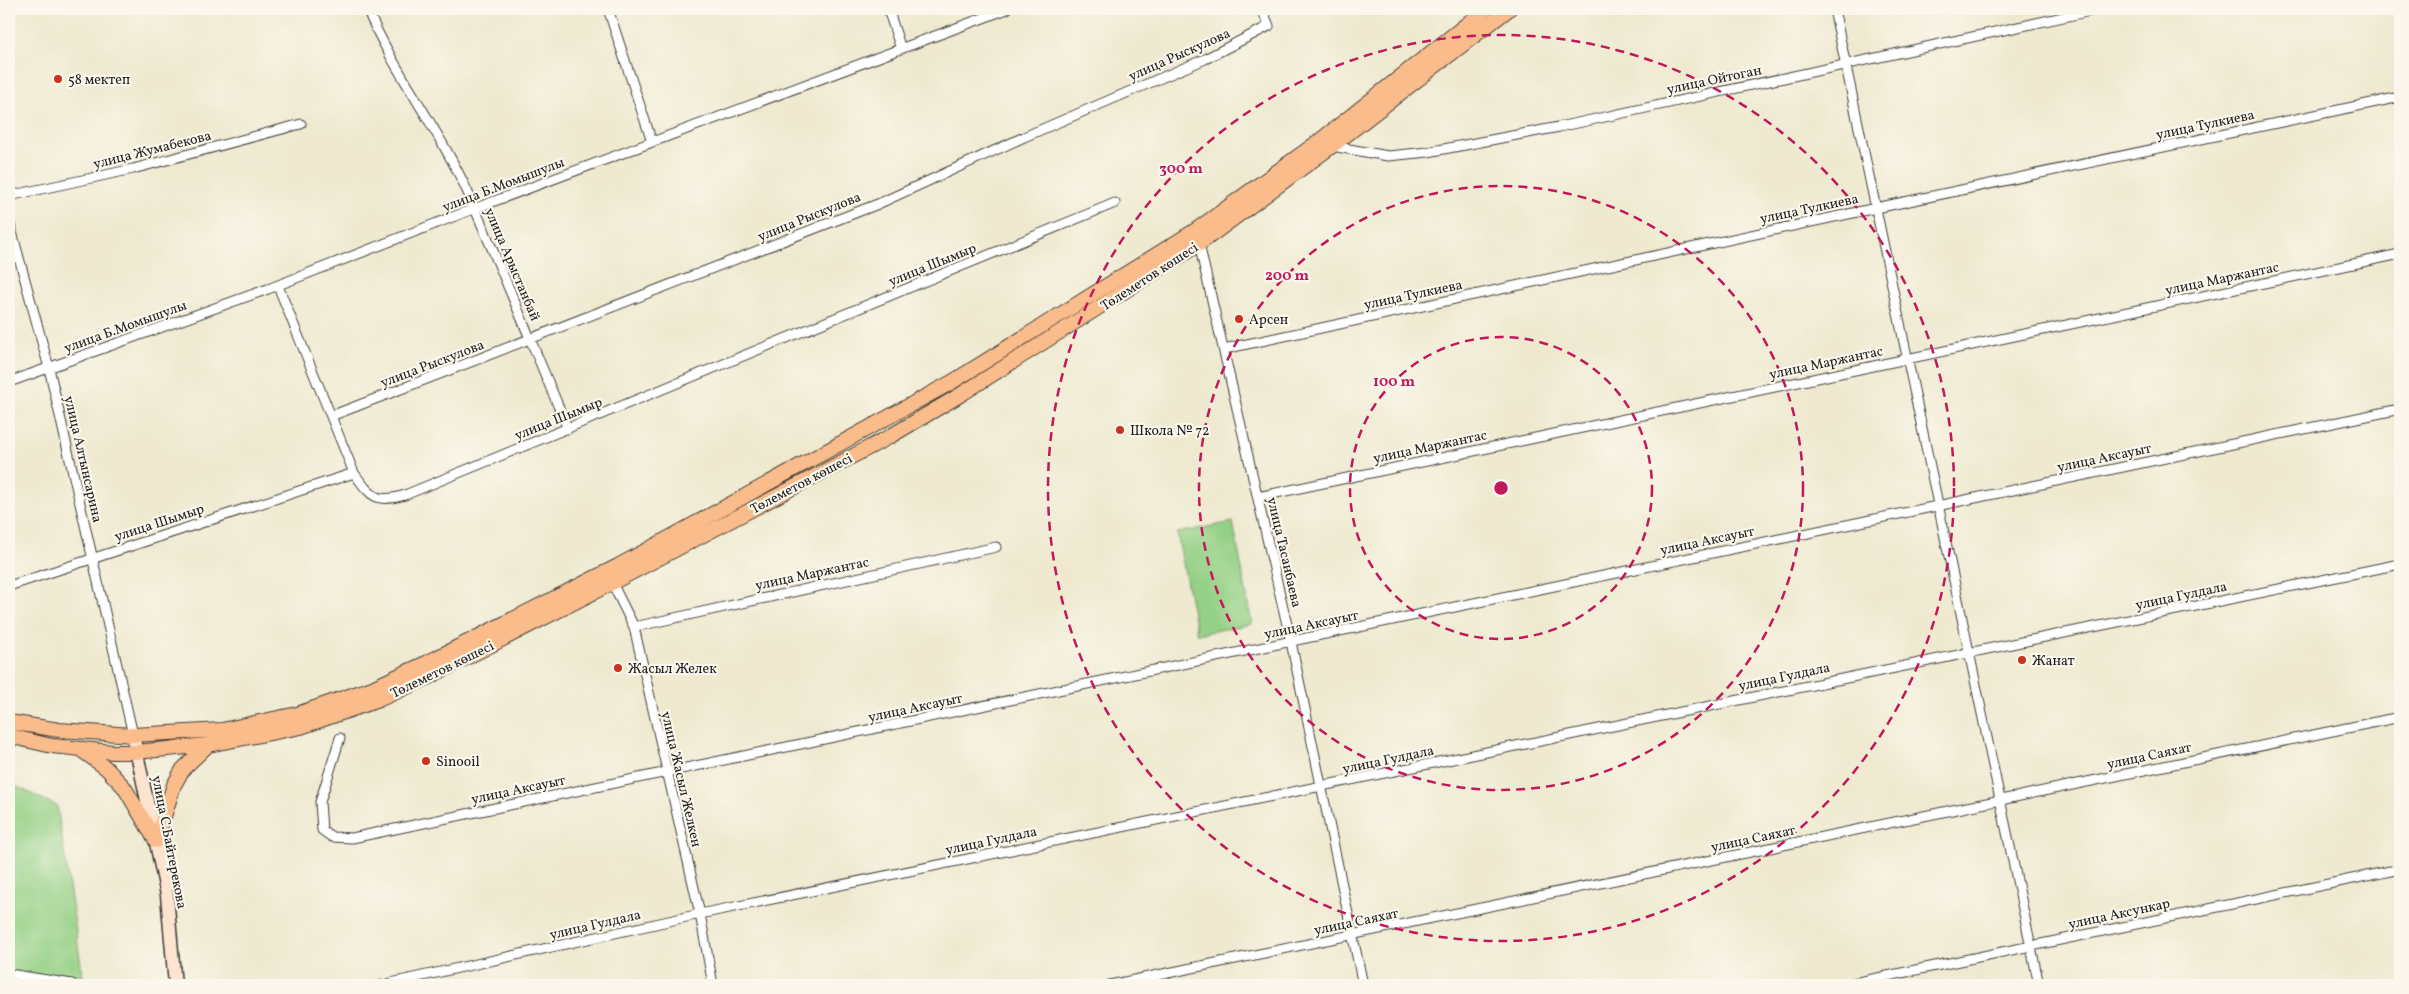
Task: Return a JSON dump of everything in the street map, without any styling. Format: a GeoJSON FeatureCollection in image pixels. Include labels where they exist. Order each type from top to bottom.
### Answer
{"type":"FeatureCollection","features":[{"type":"Feature","properties":{"kind":"main road","name":"Төлеметов көшесі"},"geometry":{"type":"LineString","coordinates":[[9,722],[59,730],[133,735],[222,730],[297,714],[343,699],[428,662],[618,566],[952,382],[1196,230],[1318,142],[1486,9]]}},
{"type":"Feature","properties":{"kind":"main road","name":"Төлеметов көшесі"},"geometry":{"type":"LineString","coordinates":[[9,736],[80,750],[136,752],[208,745],[301,727],[376,701],[612,583],[888,437],[960,396],[1199,244],[1332,146],[1509,9]]}},
{"type":"Feature","properties":{"kind":"main road","name":"улица С.Байтерекова"},"geometry":{"type":"LineString","coordinates":[[133,735],[167,895],[175,985]]}},
{"type":"Feature","properties":{"kind":"main road"},"geometry":{"type":"LineString","coordinates":[[156,841],[174,785],[183,768],[208,745]]}},
{"type":"Feature","properties":{"kind":"main road"},"geometry":{"type":"LineString","coordinates":[[80,750],[106,768],[124,787],[156,841]]}},
{"type":"Feature","properties":{"kind":"street","name":"улица Арыстанбай"},"geometry":{"type":"LineString","coordinates":[[367,9],[396,66],[443,145],[469,196],[568,429]]}},
{"type":"Feature","properties":{"kind":"street"},"geometry":{"type":"LineString","coordinates":[[608,9],[652,142]]}},
{"type":"Feature","properties":{"kind":"street"},"geometry":{"type":"LineString","coordinates":[[888,9],[901,49]]}},
{"type":"Feature","properties":{"kind":"street","name":"улица Б.Момышулы"},"geometry":{"type":"LineString","coordinates":[[9,382],[278,286],[474,209],[1007,9]]}},
{"type":"Feature","properties":{"kind":"street","name":"улица Рыскулова"},"geometry":{"type":"LineString","coordinates":[[331,416],[878,204],[1024,137],[1205,59],[1270,26],[1262,9]]}},
{"type":"Feature","properties":{"kind":"street"},"geometry":{"type":"LineString","coordinates":[[1834,9],[2039,985]]}},
{"type":"Feature","properties":{"kind":"street","name":"улица Ойтоган"},"geometry":{"type":"LineString","coordinates":[[1332,146],[1388,156],[1428,152],[1559,127],[2100,9]]}},
{"type":"Feature","properties":{"kind":"street","name":"улица Тулкиева"},"geometry":{"type":"LineString","coordinates":[[1224,349],[2400,97]]}},
{"type":"Feature","properties":{"kind":"street","name":"улица Жумабекова"},"geometry":{"type":"LineString","coordinates":[[9,196],[160,162],[301,124]]}},
{"type":"Feature","properties":{"kind":"street","name":"улица Шымыр"},"geometry":{"type":"LineString","coordinates":[[9,586],[354,473],[367,491],[378,499],[387,500],[568,429],[1115,203]]}},
{"type":"Feature","properties":{"kind":"street","name":"улица Алтынсарина"},"geometry":{"type":"LineString","coordinates":[[9,220],[49,368],[133,735]]}},
{"type":"Feature","properties":{"kind":"street","name":"улица Тасанбаева"},"geometry":{"type":"LineString","coordinates":[[1199,244],[1291,642],[1363,985]]}},
{"type":"Feature","properties":{"kind":"street","name":"улица Маржантас"},"geometry":{"type":"LineString","coordinates":[[1258,497],[2400,254]]}},
{"type":"Feature","properties":{"kind":"street"},"geometry":{"type":"LineString","coordinates":[[278,286],[354,473]]}},
{"type":"Feature","properties":{"kind":"street","name":"улица Аксауыт"},"geometry":{"type":"LineString","coordinates":[[340,738],[320,802],[322,830],[332,837],[352,838],[1938,505],[2400,410]]}},
{"type":"Feature","properties":{"kind":"street","name":"улица Маржантас"},"geometry":{"type":"LineString","coordinates":[[634,626],[996,547]]}},
{"type":"Feature","properties":{"kind":"street","name":"улица Гулдала"},"geometry":{"type":"LineString","coordinates":[[382,985],[700,914],[2400,564]]}},
{"type":"Feature","properties":{"kind":"street","name":"улица Жасыл Желкен"},"geometry":{"type":"LineString","coordinates":[[612,583],[634,626],[666,773],[700,914],[713,985]]}},
{"type":"Feature","properties":{"kind":"street","name":"улица Саяхат"},"geometry":{"type":"LineString","coordinates":[[1110,985],[2400,717]]}},
{"type":"Feature","properties":{"kind":"street","name":"улица Аксункар"},"geometry":{"type":"LineString","coordinates":[[1844,985],[2400,869]]}},
{"type":"Feature","properties":{"kind":"street"},"geometry":{"type":"LineString","coordinates":[[9,974],[72,984]]}},
{"type":"Feature","properties":{"kind":"green space"},"geometry":{"type":"Polygon","coordinates":[[[1233,522],[1252,624],[1197,634],[1177,533],[1233,522]]]}},
{"type":"Feature","properties":{"kind":"green space"},"geometry":{"type":"Polygon","coordinates":[[[9,783],[57,806],[84,985],[9,985],[9,783]]]}},
{"type":"Feature","properties":{"kind":"place","name":"58 мектеп"},"geometry":{"type":"Point","coordinates":[58,79]}},
{"type":"Feature","properties":{"kind":"place","name":"Арсен"},"geometry":{"type":"Point","coordinates":[1239,319]}},
{"type":"Feature","properties":{"kind":"place","name":"Школа № 72"},"geometry":{"type":"Point","coordinates":[1120,430]}},
{"type":"Feature","properties":{"kind":"place","name":"Жанат"},"geometry":{"type":"Point","coordinates":[2022,660]}},
{"type":"Feature","properties":{"kind":"place","name":"Жасыл Желек"},"geometry":{"type":"Point","coordinates":[618,668]}},
{"type":"Feature","properties":{"kind":"place","name":"Sinooil"},"geometry":{"type":"Point","coordinates":[426,761]}}]}
